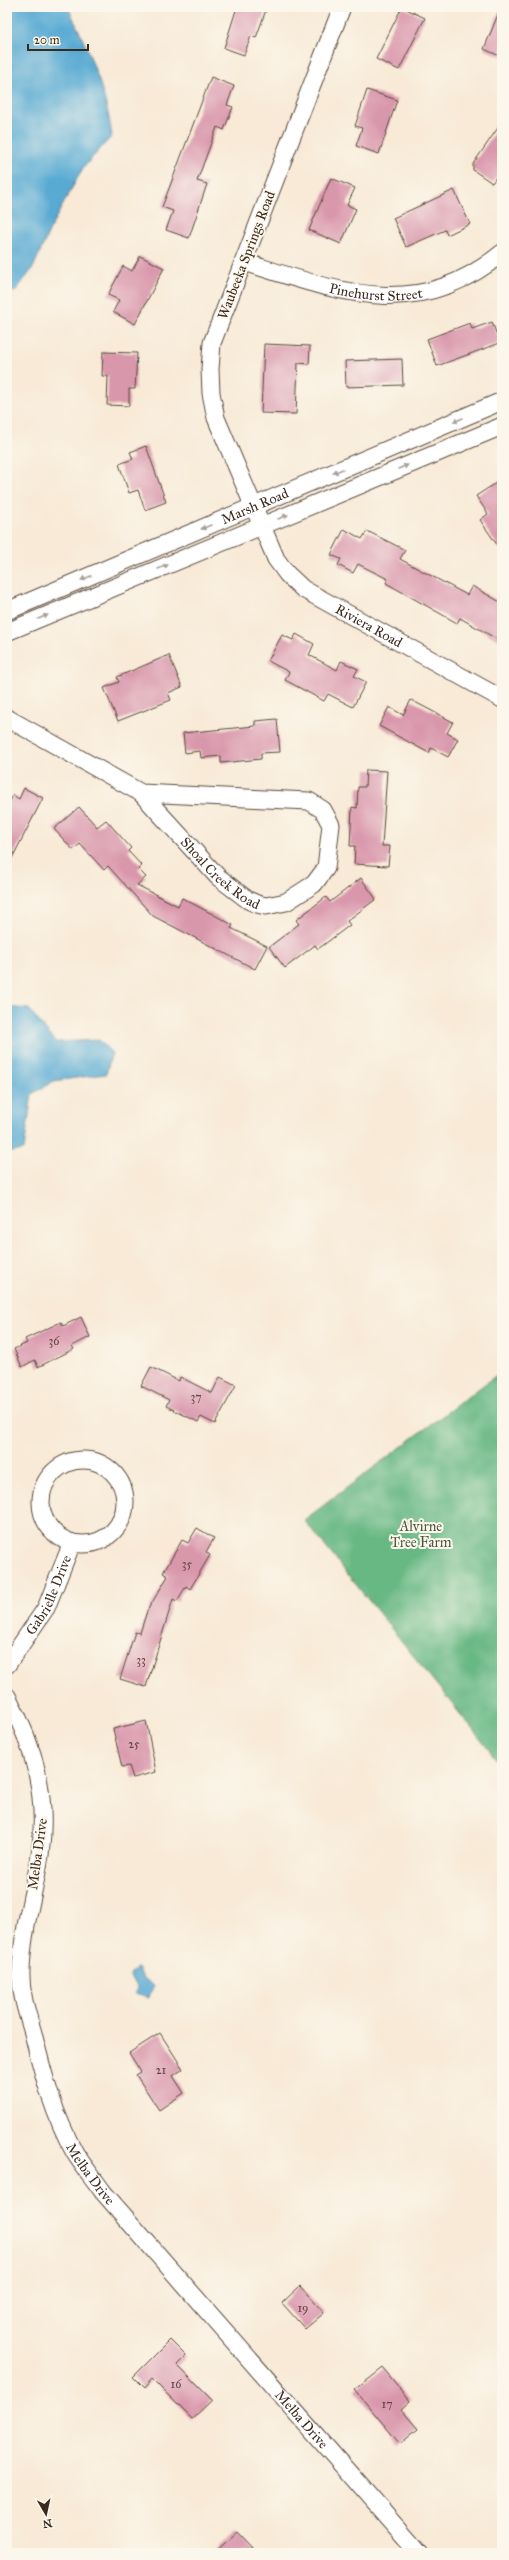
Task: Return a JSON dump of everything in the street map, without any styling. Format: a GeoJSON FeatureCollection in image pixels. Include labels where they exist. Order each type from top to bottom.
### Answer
{"type":"FeatureCollection","features":[{"type":"Feature","properties":{"kind":"street","name":"Waubeeka Springs Road"},"geometry":{"type":"LineString","coordinates":[[261,526],[216,418],[211,393],[210,369],[212,343],[342,7]]}},
{"type":"Feature","properties":{"kind":"street","name":"Pinehurst Street"},"geometry":{"type":"LineString","coordinates":[[244,262],[336,291],[363,296],[394,296],[423,293],[452,284],[476,272],[502,254]]}},
{"type":"Feature","properties":{"kind":"street","name":"Marsh Road"},"geometry":{"type":"LineString","coordinates":[[7,611],[502,401]]}},
{"type":"Feature","properties":{"kind":"street","name":"Marsh Road"},"geometry":{"type":"LineString","coordinates":[[7,632],[502,426]]}},
{"type":"Feature","properties":{"kind":"street","name":"Riviera Road"},"geometry":{"type":"LineString","coordinates":[[261,526],[276,559],[287,574],[302,589],[502,699]]}},
{"type":"Feature","properties":{"kind":"street","name":"Shoal Creek Road"},"geometry":{"type":"LineString","coordinates":[[7,718],[141,793],[218,877],[248,900],[266,906],[286,902],[314,884],[326,868],[331,825],[323,810],[309,801],[141,793]]}},
{"type":"Feature","properties":{"kind":"street","name":"Gabrielle Drive"},"geometry":{"type":"LineString","coordinates":[[74,1461],[88,1461],[101,1464],[112,1472],[120,1483],[124,1496],[124,1510],[119,1523],[104,1537],[85,1544],[72,1542],[59,1536],[49,1527],[42,1508],[43,1487],[50,1475],[61,1466],[74,1461]]}},
{"type":"Feature","properties":{"kind":"street","name":"Gabrielle Drive"},"geometry":{"type":"LineString","coordinates":[[7,1665],[46,1608],[72,1542]]}},
{"type":"Feature","properties":{"kind":"street","name":"Melba Drive"},"geometry":{"type":"LineString","coordinates":[[7,1696],[29,1740],[37,1770],[44,1808],[40,1856],[25,1925],[21,1972],[23,1996],[47,2087],[65,2132],[76,2153],[103,2192],[419,2553]]}},
{"type":"Feature","properties":{"kind":"green space","name":"Alvirne Tree Farm"},"geometry":{"type":"Polygon","coordinates":[[[502,1371],[502,1766],[304,1520],[502,1371]]]}},
{"type":"Feature","properties":{"kind":"water"},"geometry":{"type":"Polygon","coordinates":[[[7,7],[68,7],[101,86],[112,136],[83,168],[53,223],[33,268],[15,292],[7,290],[7,7]]]}},
{"type":"Feature","properties":{"kind":"water"},"geometry":{"type":"Polygon","coordinates":[[[7,1007],[29,1009],[55,1042],[99,1040],[112,1053],[106,1074],[54,1081],[32,1094],[24,1150],[7,1153],[7,1007]]]}},
{"type":"Feature","properties":{"kind":"water"},"geometry":{"type":"Polygon","coordinates":[[[138,1968],[143,1977],[153,1986],[149,1998],[135,1994],[137,1987],[130,1974],[138,1968]]]}},
{"type":"Feature","properties":{"kind":"building"},"geometry":{"type":"Polygon","coordinates":[[[237,7],[267,7],[256,38],[251,36],[244,55],[224,48],[237,7]]]}},
{"type":"Feature","properties":{"kind":"building"},"geometry":{"type":"Polygon","coordinates":[[[402,7],[425,18],[399,70],[376,59],[402,7]]]}},
{"type":"Feature","properties":{"kind":"building"},"geometry":{"type":"Polygon","coordinates":[[[502,7],[502,57],[484,49],[502,7]]]}},
{"type":"Feature","properties":{"kind":"building"},"geometry":{"type":"Polygon","coordinates":[[[211,77],[234,86],[227,105],[233,107],[224,130],[217,127],[197,181],[207,184],[189,238],[166,230],[173,211],[162,207],[211,77]]]}},
{"type":"Feature","properties":{"kind":"building"},"geometry":{"type":"Polygon","coordinates":[[[367,90],[397,100],[379,154],[356,146],[362,128],[355,126],[367,90]]]}},
{"type":"Feature","properties":{"kind":"building"},"geometry":{"type":"Polygon","coordinates":[[[502,122],[502,169],[492,183],[473,170],[473,164],[502,122]]]}},
{"type":"Feature","properties":{"kind":"building"},"geometry":{"type":"Polygon","coordinates":[[[331,178],[355,188],[347,205],[356,209],[341,244],[309,230],[331,178]]]}},
{"type":"Feature","properties":{"kind":"building"},"geometry":{"type":"Polygon","coordinates":[[[454,190],[470,224],[447,235],[445,230],[406,247],[393,218],[454,190]]]}},
{"type":"Feature","properties":{"kind":"building"},"geometry":{"type":"Polygon","coordinates":[[[140,256],[164,268],[135,324],[113,312],[119,300],[108,295],[123,266],[132,271],[140,256]]]}},
{"type":"Feature","properties":{"kind":"building"},"geometry":{"type":"Polygon","coordinates":[[[492,322],[500,343],[437,366],[427,339],[470,323],[472,329],[492,322]]]}},
{"type":"Feature","properties":{"kind":"building"},"geometry":{"type":"Polygon","coordinates":[[[264,344],[310,346],[309,364],[298,363],[296,414],[261,413],[264,344]]]}},
{"type":"Feature","properties":{"kind":"building"},"geometry":{"type":"Polygon","coordinates":[[[103,352],[137,353],[135,389],[129,389],[129,406],[107,405],[108,376],[102,376],[103,352]]]}},
{"type":"Feature","properties":{"kind":"building"},"geometry":{"type":"Polygon","coordinates":[[[402,359],[403,385],[346,387],[345,361],[402,359]]]}},
{"type":"Feature","properties":{"kind":"building"},"geometry":{"type":"Polygon","coordinates":[[[146,446],[166,502],[145,510],[138,490],[129,493],[119,464],[133,459],[130,452],[146,446]]]}},
{"type":"Feature","properties":{"kind":"building"},"geometry":{"type":"Polygon","coordinates":[[[502,479],[502,552],[480,520],[488,514],[476,496],[502,479]]]}},
{"type":"Feature","properties":{"kind":"building"},"geometry":{"type":"Polygon","coordinates":[[[344,529],[362,539],[367,531],[405,550],[400,559],[467,595],[472,586],[502,603],[502,642],[460,618],[457,623],[386,583],[388,579],[358,564],[353,573],[338,565],[341,559],[331,555],[344,529]]]}},
{"type":"Feature","properties":{"kind":"building"},"geometry":{"type":"Polygon","coordinates":[[[296,634],[314,644],[309,655],[337,670],[341,661],[358,669],[354,676],[366,682],[353,707],[328,694],[324,701],[285,680],[289,672],[268,661],[282,635],[293,640],[296,634]]]}},
{"type":"Feature","properties":{"kind":"building"},"geometry":{"type":"Polygon","coordinates":[[[169,655],[182,687],[168,693],[171,700],[118,721],[104,688],[119,682],[117,677],[169,655]]]}},
{"type":"Feature","properties":{"kind":"building"},"geometry":{"type":"Polygon","coordinates":[[[411,700],[453,722],[447,733],[458,739],[448,757],[431,748],[429,753],[379,726],[389,707],[403,715],[411,700]]]}},
{"type":"Feature","properties":{"kind":"building"},"geometry":{"type":"Polygon","coordinates":[[[277,719],[280,752],[261,753],[261,759],[221,763],[221,756],[201,758],[200,751],[185,753],[183,733],[255,726],[255,721],[277,719]]]}},
{"type":"Feature","properties":{"kind":"building"},"geometry":{"type":"Polygon","coordinates":[[[366,770],[387,771],[382,846],[390,846],[388,866],[354,864],[355,846],[350,846],[352,807],[357,808],[358,787],[365,787],[366,770]]]}},
{"type":"Feature","properties":{"kind":"building"},"geometry":{"type":"Polygon","coordinates":[[[24,788],[43,798],[7,868],[7,807],[13,795],[19,799],[24,788]]]}},
{"type":"Feature","properties":{"kind":"building"},"geometry":{"type":"Polygon","coordinates":[[[79,807],[97,827],[106,820],[131,848],[128,851],[142,866],[138,869],[146,877],[137,885],[178,906],[182,898],[233,925],[231,928],[267,946],[255,969],[153,916],[108,866],[104,870],[80,844],[73,850],[54,829],[79,807]]]}},
{"type":"Feature","properties":{"kind":"building"},"geometry":{"type":"Polygon","coordinates":[[[361,878],[376,899],[347,921],[350,925],[318,949],[315,945],[285,968],[269,947],[299,924],[296,920],[326,897],[330,902],[361,878]]]}},
{"type":"Feature","properties":{"kind":"building"},"geometry":{"type":"Polygon","coordinates":[[[81,1317],[90,1337],[72,1346],[74,1349],[38,1367],[35,1360],[22,1367],[14,1349],[27,1343],[25,1339],[61,1322],[63,1326],[81,1317]]]}},
{"type":"Feature","properties":{"kind":"building"},"geometry":{"type":"Polygon","coordinates":[[[151,1367],[179,1381],[180,1377],[212,1393],[220,1377],[236,1385],[215,1424],[201,1417],[198,1422],[166,1406],[169,1400],[141,1386],[151,1367]]]}},
{"type":"Feature","properties":{"kind":"building"},"geometry":{"type":"Polygon","coordinates":[[[197,1528],[214,1538],[206,1552],[210,1555],[190,1589],[186,1586],[177,1601],[173,1599],[146,1687],[120,1679],[135,1632],[140,1633],[147,1611],[168,1576],[163,1573],[182,1540],[188,1543],[197,1528]]]}},
{"type":"Feature","properties":{"kind":"building"},"geometry":{"type":"Polygon","coordinates":[[[146,1721],[156,1772],[133,1778],[129,1766],[122,1767],[113,1729],[146,1721]]]}},
{"type":"Feature","properties":{"kind":"building"},"geometry":{"type":"Polygon","coordinates":[[[160,2033],[183,2069],[173,2076],[184,2093],[159,2110],[136,2075],[141,2072],[129,2053],[160,2033]]]}},
{"type":"Feature","properties":{"kind":"building"},"geometry":{"type":"Polygon","coordinates":[[[300,2286],[324,2313],[305,2329],[282,2303],[300,2286]]]}},
{"type":"Feature","properties":{"kind":"building"},"geometry":{"type":"Polygon","coordinates":[[[170,2340],[186,2356],[177,2365],[212,2400],[192,2419],[152,2379],[144,2388],[133,2377],[170,2340]]]}},
{"type":"Feature","properties":{"kind":"building"},"geometry":{"type":"Polygon","coordinates":[[[383,2368],[410,2401],[401,2409],[418,2429],[400,2444],[355,2390],[383,2368]]]}},
{"type":"Feature","properties":{"kind":"building"},"geometry":{"type":"Polygon","coordinates":[[[237,2532],[257,2553],[214,2553],[237,2532]]]}}]}
